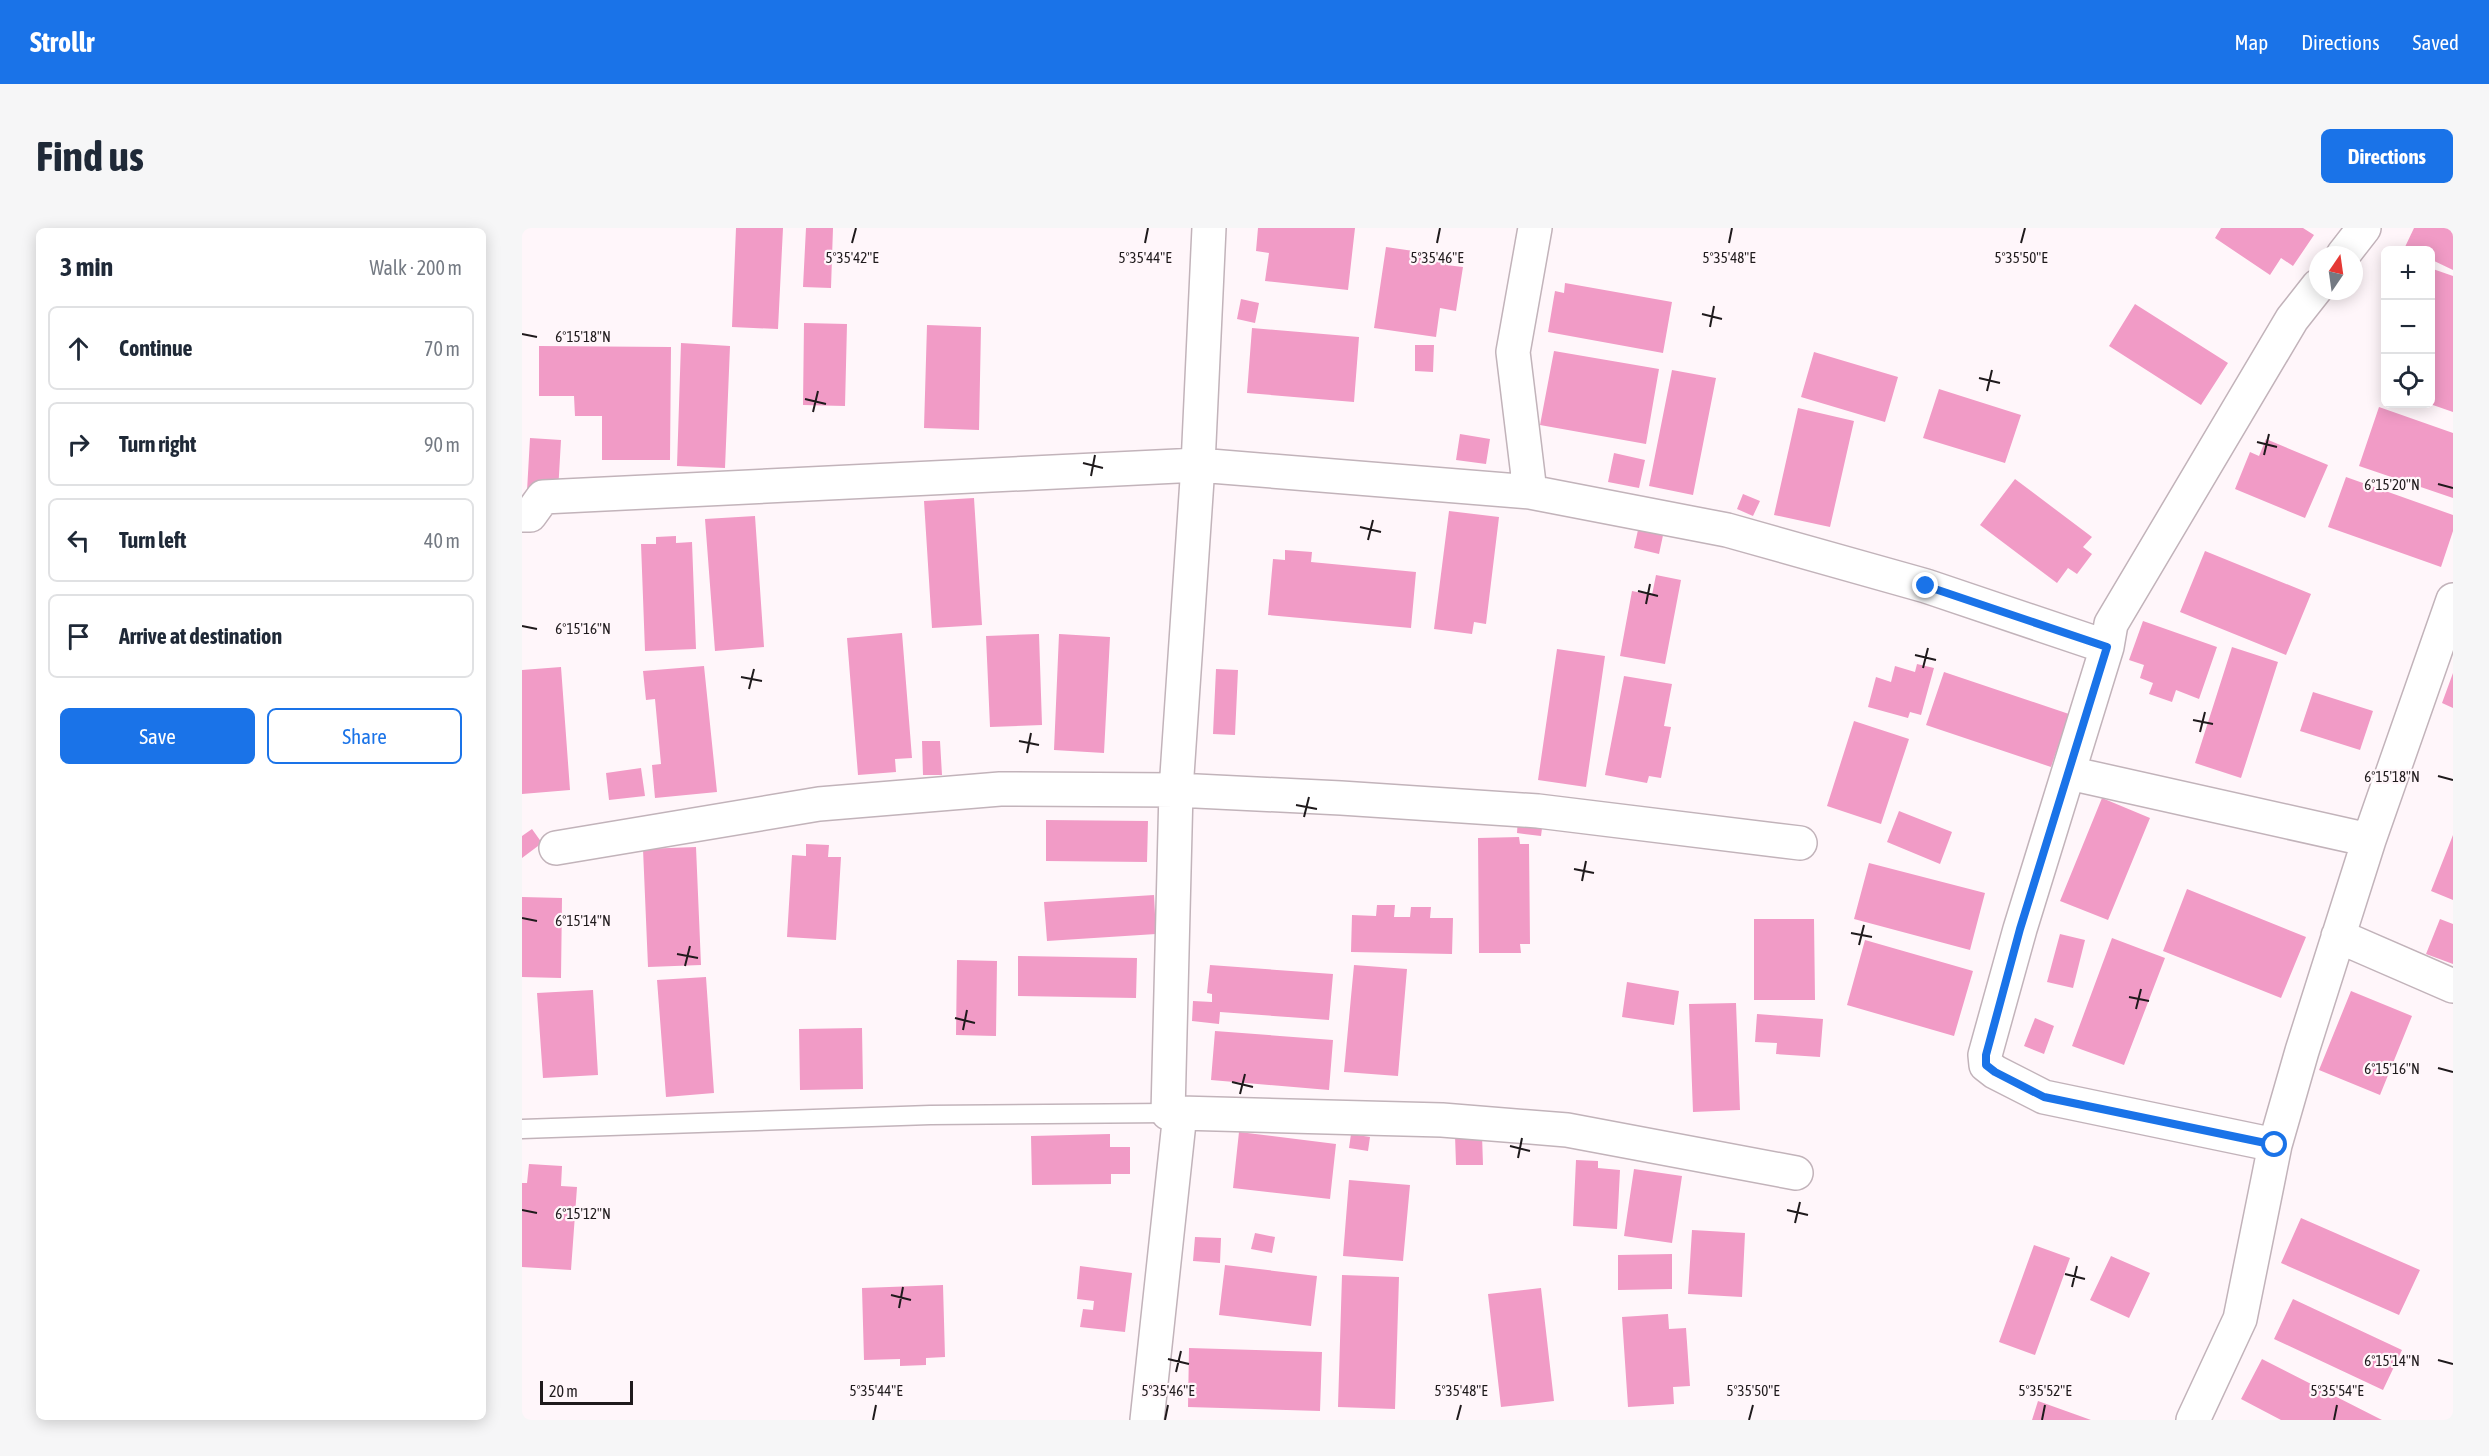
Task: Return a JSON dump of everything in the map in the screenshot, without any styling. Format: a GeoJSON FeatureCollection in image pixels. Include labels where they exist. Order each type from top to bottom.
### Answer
{"type":"FeatureCollection","features":[{"type":"Feature","properties":{"kind":"street"},"geometry":{"type":"LineString","coordinates":[[1147,1420],[1174,1113],[1176,790],[1198,465],[1209,228]]}},
{"type":"Feature","properties":{"kind":"street"},"geometry":{"type":"LineString","coordinates":[[1530,492],[1513,352],[1535,228]]}},
{"type":"Feature","properties":{"kind":"street"},"geometry":{"type":"LineString","coordinates":[[2350,246],[2364,228]]}},
{"type":"Feature","properties":{"kind":"street"},"geometry":{"type":"LineString","coordinates":[[2275,1145],[2044,1097],[1995,1072],[1986,1065],[1986,1055],[2020,929],[2107,647],[2111,624],[2292,319],[2309,297]]}},
{"type":"Feature","properties":{"kind":"street"},"geometry":{"type":"LineString","coordinates":[[522,515],[530,515],[543,498],[1198,465],[1530,492],[1727,530],[1926,586],[2107,647]]}},
{"type":"Feature","properties":{"kind":"street"},"geometry":{"type":"LineString","coordinates":[[2193,1420],[2240,1319],[2275,1145],[2369,840],[2453,600]]}},
{"type":"Feature","properties":{"kind":"street"},"geometry":{"type":"LineString","coordinates":[[2069,773],[2369,840]]}},
{"type":"Feature","properties":{"kind":"street"},"geometry":{"type":"LineString","coordinates":[[556,848],[819,804],[1000,789],[1176,790],[1538,811],[1800,843]]}},
{"type":"Feature","properties":{"kind":"street"},"geometry":{"type":"LineString","coordinates":[[2338,936],[2453,986]]}},
{"type":"Feature","properties":{"kind":"street"},"geometry":{"type":"LineString","coordinates":[[1174,1113],[1442,1120],[1567,1130],[1796,1173]]}},
{"type":"Feature","properties":{"kind":"lane"},"geometry":{"type":"LineString","coordinates":[[522,1129],[930,1115],[1174,1113]]}},
{"type":"Feature","properties":{"kind":"building"},"geometry":{"type":"Polygon","coordinates":[[[736,228],[783,228],[778,329],[732,327],[736,228]]]}},
{"type":"Feature","properties":{"kind":"building"},"geometry":{"type":"Polygon","coordinates":[[[806,228],[833,228],[831,288],[803,287],[806,228]]]}},
{"type":"Feature","properties":{"kind":"building"},"geometry":{"type":"Polygon","coordinates":[[[1258,228],[1355,228],[1348,290],[1265,281],[1269,253],[1256,251],[1258,228]]]}},
{"type":"Feature","properties":{"kind":"building"},"geometry":{"type":"Polygon","coordinates":[[[2221,228],[2303,228],[2314,235],[2293,266],[2281,258],[2270,275],[2215,238],[2221,228]]]}},
{"type":"Feature","properties":{"kind":"building"},"geometry":{"type":"Polygon","coordinates":[[[2414,228],[2453,228],[2453,270],[2435,261],[2435,246],[2405,246],[2414,228]]]}},
{"type":"Feature","properties":{"kind":"building"},"geometry":{"type":"Polygon","coordinates":[[[1386,247],[1448,256],[1446,265],[1463,267],[1456,311],[1440,308],[1436,337],[1374,328],[1386,247]]]}},
{"type":"Feature","properties":{"kind":"building"},"geometry":{"type":"Polygon","coordinates":[[[2435,270],[2453,276],[2453,412],[2435,406],[2435,270]]]}},
{"type":"Feature","properties":{"kind":"building"},"geometry":{"type":"Polygon","coordinates":[[[1565,283],[1672,302],[1663,353],[1548,332],[1555,291],[1564,293],[1565,283]]]}},
{"type":"Feature","properties":{"kind":"building"},"geometry":{"type":"Polygon","coordinates":[[[1241,299],[1259,303],[1255,323],[1237,319],[1241,299]]]}},
{"type":"Feature","properties":{"kind":"building"},"geometry":{"type":"Polygon","coordinates":[[[2135,304],[2228,363],[2201,405],[2109,346],[2135,304]]]}},
{"type":"Feature","properties":{"kind":"building"},"geometry":{"type":"Polygon","coordinates":[[[804,323],[847,324],[845,406],[803,405],[804,323]]]}},
{"type":"Feature","properties":{"kind":"building"},"geometry":{"type":"Polygon","coordinates":[[[927,325],[981,327],[979,430],[924,428],[927,325]]]}},
{"type":"Feature","properties":{"kind":"building"},"geometry":{"type":"Polygon","coordinates":[[[1252,328],[1359,337],[1354,402],[1247,393],[1252,328]]]}},
{"type":"Feature","properties":{"kind":"building"},"geometry":{"type":"Polygon","coordinates":[[[681,343],[730,346],[725,468],[677,466],[681,343]]]}},
{"type":"Feature","properties":{"kind":"building"},"geometry":{"type":"Polygon","coordinates":[[[1415,345],[1434,345],[1433,372],[1415,371],[1415,345]]]}},
{"type":"Feature","properties":{"kind":"building"},"geometry":{"type":"Polygon","coordinates":[[[539,346],[671,347],[670,460],[602,460],[602,416],[575,416],[574,396],[539,396],[539,346]]]}},
{"type":"Feature","properties":{"kind":"building"},"geometry":{"type":"Polygon","coordinates":[[[1554,351],[1659,369],[1646,444],[1540,425],[1554,351]]]}},
{"type":"Feature","properties":{"kind":"building"},"geometry":{"type":"Polygon","coordinates":[[[1814,352],[1898,377],[1885,422],[1801,397],[1814,352]]]}},
{"type":"Feature","properties":{"kind":"building"},"geometry":{"type":"Polygon","coordinates":[[[1672,370],[1716,378],[1693,495],[1649,486],[1672,370]]]}},
{"type":"Feature","properties":{"kind":"building"},"geometry":{"type":"Polygon","coordinates":[[[1939,389],[2021,415],[2005,463],[1923,438],[1939,389]]]}},
{"type":"Feature","properties":{"kind":"building"},"geometry":{"type":"Polygon","coordinates":[[[2379,407],[2453,433],[2453,498],[2359,466],[2379,407]]]}},
{"type":"Feature","properties":{"kind":"building"},"geometry":{"type":"Polygon","coordinates":[[[1798,408],[1854,421],[1830,527],[1774,515],[1798,408]]]}},
{"type":"Feature","properties":{"kind":"building"},"geometry":{"type":"Polygon","coordinates":[[[1460,434],[1490,439],[1486,464],[1456,460],[1460,434]]]}},
{"type":"Feature","properties":{"kind":"building"},"geometry":{"type":"Polygon","coordinates":[[[530,438],[561,440],[558,492],[527,491],[530,438]]]}},
{"type":"Feature","properties":{"kind":"building"},"geometry":{"type":"Polygon","coordinates":[[[2266,439],[2328,465],[2305,518],[2235,489],[2250,452],[2259,456],[2266,439]]]}},
{"type":"Feature","properties":{"kind":"building"},"geometry":{"type":"Polygon","coordinates":[[[1614,453],[1645,460],[1639,488],[1608,482],[1614,453]]]}},
{"type":"Feature","properties":{"kind":"building"},"geometry":{"type":"Polygon","coordinates":[[[2346,477],[2453,515],[2453,531],[2441,567],[2328,527],[2346,477]]]}},
{"type":"Feature","properties":{"kind":"building"},"geometry":{"type":"Polygon","coordinates":[[[2015,479],[2092,537],[2083,547],[2092,554],[2077,574],[2068,568],[2057,583],[1980,525],[2015,479]]]}},
{"type":"Feature","properties":{"kind":"building"},"geometry":{"type":"Polygon","coordinates":[[[1743,494],[1760,501],[1753,516],[1737,509],[1743,494]]]}},
{"type":"Feature","properties":{"kind":"building"},"geometry":{"type":"Polygon","coordinates":[[[974,498],[982,625],[932,628],[924,501],[974,498]]]}},
{"type":"Feature","properties":{"kind":"building"},"geometry":{"type":"Polygon","coordinates":[[[1449,511],[1499,517],[1486,624],[1474,622],[1472,634],[1434,629],[1449,511]]]}},
{"type":"Feature","properties":{"kind":"building"},"geometry":{"type":"Polygon","coordinates":[[[755,516],[764,647],[715,651],[705,519],[755,516]]]}},
{"type":"Feature","properties":{"kind":"building"},"geometry":{"type":"Polygon","coordinates":[[[1640,521],[1665,526],[1659,554],[1634,548],[1640,521]]]}},
{"type":"Feature","properties":{"kind":"building"},"geometry":{"type":"Polygon","coordinates":[[[676,536],[676,543],[692,542],[696,649],[645,651],[641,544],[656,544],[656,537],[676,536]]]}},
{"type":"Feature","properties":{"kind":"building"},"geometry":{"type":"Polygon","coordinates":[[[1285,550],[1312,552],[1311,562],[1416,572],[1411,628],[1268,615],[1273,559],[1285,560],[1285,550]]]}},
{"type":"Feature","properties":{"kind":"building"},"geometry":{"type":"Polygon","coordinates":[[[2205,551],[2311,594],[2286,655],[2180,612],[2205,551]]]}},
{"type":"Feature","properties":{"kind":"building"},"geometry":{"type":"Polygon","coordinates":[[[1656,575],[1681,580],[1665,664],[1620,656],[1632,591],[1652,595],[1656,575]]]}},
{"type":"Feature","properties":{"kind":"building"},"geometry":{"type":"Polygon","coordinates":[[[2143,621],[2217,647],[2199,699],[2176,690],[2172,702],[2149,694],[2153,683],[2140,678],[2144,665],[2129,660],[2143,621]]]}},
{"type":"Feature","properties":{"kind":"building"},"geometry":{"type":"Polygon","coordinates":[[[902,633],[912,758],[895,759],[896,772],[858,775],[847,638],[902,633]]]}},
{"type":"Feature","properties":{"kind":"building"},"geometry":{"type":"Polygon","coordinates":[[[1039,634],[1042,725],[990,727],[986,636],[1039,634]]]}},
{"type":"Feature","properties":{"kind":"building"},"geometry":{"type":"Polygon","coordinates":[[[1059,634],[1110,637],[1104,753],[1054,750],[1059,634]]]}},
{"type":"Feature","properties":{"kind":"building"},"geometry":{"type":"Polygon","coordinates":[[[2232,647],[2278,662],[2241,778],[2195,763],[2232,647]]]}},
{"type":"Feature","properties":{"kind":"building"},"geometry":{"type":"Polygon","coordinates":[[[1557,649],[1605,656],[1586,787],[1538,780],[1557,649]]]}},
{"type":"Feature","properties":{"kind":"building"},"geometry":{"type":"Polygon","coordinates":[[[1917,664],[1934,668],[1921,715],[1910,712],[1908,718],[1868,707],[1876,677],[1891,682],[1895,666],[1915,672],[1917,664]]]}},
{"type":"Feature","properties":{"kind":"building"},"geometry":{"type":"Polygon","coordinates":[[[704,666],[717,792],[655,798],[652,765],[661,764],[655,699],[646,700],[643,671],[704,666]]]}},
{"type":"Feature","properties":{"kind":"building"},"geometry":{"type":"Polygon","coordinates":[[[561,667],[570,790],[522,794],[522,670],[561,667]]]}},
{"type":"Feature","properties":{"kind":"building"},"geometry":{"type":"Polygon","coordinates":[[[1216,669],[1238,670],[1235,735],[1213,734],[1216,669]]]}},
{"type":"Feature","properties":{"kind":"building"},"geometry":{"type":"Polygon","coordinates":[[[1944,672],[2069,714],[2051,767],[1926,725],[1944,672]]]}},
{"type":"Feature","properties":{"kind":"building"},"geometry":{"type":"Polygon","coordinates":[[[2453,673],[2453,708],[2442,703],[2453,673]]]}},
{"type":"Feature","properties":{"kind":"building"},"geometry":{"type":"Polygon","coordinates":[[[1624,676],[1672,684],[1664,726],[1671,727],[1661,778],[1649,776],[1647,783],[1605,775],[1624,676]]]}},
{"type":"Feature","properties":{"kind":"building"},"geometry":{"type":"Polygon","coordinates":[[[2313,692],[2373,711],[2360,750],[2300,731],[2313,692]]]}},
{"type":"Feature","properties":{"kind":"building"},"geometry":{"type":"Polygon","coordinates":[[[1854,721],[1909,739],[1881,824],[1827,806],[1854,721]]]}},
{"type":"Feature","properties":{"kind":"building"},"geometry":{"type":"Polygon","coordinates":[[[922,741],[940,741],[942,775],[923,775],[922,741]]]}},
{"type":"Feature","properties":{"kind":"building"},"geometry":{"type":"Polygon","coordinates":[[[641,768],[645,796],[609,800],[606,773],[641,768]]]}},
{"type":"Feature","properties":{"kind":"building"},"geometry":{"type":"Polygon","coordinates":[[[2102,798],[2150,818],[2108,920],[2060,901],[2102,798]]]}},
{"type":"Feature","properties":{"kind":"building"},"geometry":{"type":"Polygon","coordinates":[[[1899,811],[1952,832],[1940,864],[1887,842],[1899,811]]]}},
{"type":"Feature","properties":{"kind":"building"},"geometry":{"type":"Polygon","coordinates":[[[1518,818],[1543,821],[1541,836],[1517,833],[1518,818]]]}},
{"type":"Feature","properties":{"kind":"building"},"geometry":{"type":"Polygon","coordinates":[[[1046,820],[1148,821],[1147,862],[1046,861],[1046,820]]]}},
{"type":"Feature","properties":{"kind":"building"},"geometry":{"type":"Polygon","coordinates":[[[532,829],[542,843],[522,858],[522,836],[532,829]]]}},
{"type":"Feature","properties":{"kind":"building"},"geometry":{"type":"Polygon","coordinates":[[[2453,835],[2453,900],[2431,891],[2453,835]]]}},
{"type":"Feature","properties":{"kind":"building"},"geometry":{"type":"Polygon","coordinates":[[[1519,837],[1520,844],[1529,844],[1530,944],[1520,944],[1521,953],[1479,953],[1478,838],[1519,837]]]}},
{"type":"Feature","properties":{"kind":"building"},"geometry":{"type":"Polygon","coordinates":[[[806,844],[829,845],[828,857],[841,857],[836,940],[787,937],[792,855],[806,856],[806,844]]]}},
{"type":"Feature","properties":{"kind":"building"},"geometry":{"type":"Polygon","coordinates":[[[696,847],[701,965],[648,967],[643,849],[696,847]]]}},
{"type":"Feature","properties":{"kind":"building"},"geometry":{"type":"Polygon","coordinates":[[[1869,863],[1985,893],[1970,950],[1854,919],[1869,863]]]}},
{"type":"Feature","properties":{"kind":"building"},"geometry":{"type":"Polygon","coordinates":[[[2187,889],[2306,937],[2281,998],[2163,951],[2187,889]]]}},
{"type":"Feature","properties":{"kind":"building"},"geometry":{"type":"Polygon","coordinates":[[[1154,895],[1156,934],[1047,941],[1044,902],[1154,895]]]}},
{"type":"Feature","properties":{"kind":"building"},"geometry":{"type":"Polygon","coordinates":[[[522,897],[562,898],[561,978],[522,977],[522,897]]]}},
{"type":"Feature","properties":{"kind":"building"},"geometry":{"type":"Polygon","coordinates":[[[1377,905],[1395,905],[1394,917],[1410,917],[1411,907],[1431,907],[1430,918],[1453,918],[1452,954],[1351,952],[1352,915],[1376,916],[1377,905]]]}},
{"type":"Feature","properties":{"kind":"building"},"geometry":{"type":"Polygon","coordinates":[[[1754,919],[1814,919],[1815,1000],[1754,1000],[1754,919]]]}},
{"type":"Feature","properties":{"kind":"building"},"geometry":{"type":"Polygon","coordinates":[[[2440,919],[2453,924],[2453,964],[2426,954],[2440,919]]]}},
{"type":"Feature","properties":{"kind":"building"},"geometry":{"type":"Polygon","coordinates":[[[2060,934],[2085,940],[2073,988],[2047,982],[2060,934]]]}},
{"type":"Feature","properties":{"kind":"building"},"geometry":{"type":"Polygon","coordinates":[[[2112,938],[2165,958],[2124,1065],[2072,1046],[2112,938]]]}},
{"type":"Feature","properties":{"kind":"building"},"geometry":{"type":"Polygon","coordinates":[[[1865,940],[1973,971],[1954,1036],[1847,1005],[1865,940]]]}},
{"type":"Feature","properties":{"kind":"building"},"geometry":{"type":"Polygon","coordinates":[[[1018,956],[1137,958],[1136,998],[1018,996],[1018,956]]]}},
{"type":"Feature","properties":{"kind":"building"},"geometry":{"type":"Polygon","coordinates":[[[957,960],[997,961],[996,1036],[956,1035],[957,960]]]}},
{"type":"Feature","properties":{"kind":"building"},"geometry":{"type":"Polygon","coordinates":[[[1210,965],[1333,974],[1329,1020],[1220,1012],[1219,1024],[1192,1021],[1193,1001],[1212,1002],[1212,994],[1207,993],[1210,965]]]}},
{"type":"Feature","properties":{"kind":"building"},"geometry":{"type":"Polygon","coordinates":[[[1354,965],[1407,969],[1398,1076],[1344,1072],[1354,965]]]}},
{"type":"Feature","properties":{"kind":"building"},"geometry":{"type":"Polygon","coordinates":[[[706,977],[714,1093],[666,1097],[657,980],[706,977]]]}},
{"type":"Feature","properties":{"kind":"building"},"geometry":{"type":"Polygon","coordinates":[[[1627,982],[1679,991],[1674,1025],[1622,1017],[1627,982]]]}},
{"type":"Feature","properties":{"kind":"building"},"geometry":{"type":"Polygon","coordinates":[[[593,990],[598,1075],[543,1078],[537,993],[593,990]]]}},
{"type":"Feature","properties":{"kind":"building"},"geometry":{"type":"Polygon","coordinates":[[[2351,991],[2412,1016],[2380,1095],[2319,1070],[2351,991]]]}},
{"type":"Feature","properties":{"kind":"building"},"geometry":{"type":"Polygon","coordinates":[[[1736,1003],[1740,1110],[1693,1112],[1689,1004],[1736,1003]]]}},
{"type":"Feature","properties":{"kind":"building"},"geometry":{"type":"Polygon","coordinates":[[[1757,1014],[1823,1019],[1820,1057],[1776,1054],[1777,1043],[1755,1042],[1757,1014]]]}},
{"type":"Feature","properties":{"kind":"building"},"geometry":{"type":"Polygon","coordinates":[[[2035,1018],[2054,1026],[2044,1054],[2024,1046],[2035,1018]]]}},
{"type":"Feature","properties":{"kind":"building"},"geometry":{"type":"Polygon","coordinates":[[[862,1028],[863,1089],[800,1090],[799,1029],[862,1028]]]}},
{"type":"Feature","properties":{"kind":"building"},"geometry":{"type":"Polygon","coordinates":[[[1215,1031],[1333,1040],[1329,1090],[1211,1080],[1215,1031]]]}},
{"type":"Feature","properties":{"kind":"building"},"geometry":{"type":"Polygon","coordinates":[[[1239,1132],[1336,1144],[1330,1199],[1233,1188],[1239,1132]]]}},
{"type":"Feature","properties":{"kind":"building"},"geometry":{"type":"Polygon","coordinates":[[[1110,1134],[1110,1147],[1130,1147],[1130,1174],[1111,1174],[1111,1184],[1032,1185],[1031,1136],[1110,1134]]]}},
{"type":"Feature","properties":{"kind":"building"},"geometry":{"type":"Polygon","coordinates":[[[1351,1134],[1370,1137],[1368,1151],[1349,1148],[1351,1134]]]}},
{"type":"Feature","properties":{"kind":"building"},"geometry":{"type":"Polygon","coordinates":[[[1455,1135],[1482,1135],[1483,1165],[1456,1165],[1455,1135]]]}},
{"type":"Feature","properties":{"kind":"building"},"geometry":{"type":"Polygon","coordinates":[[[1576,1160],[1598,1161],[1598,1168],[1620,1170],[1617,1229],[1573,1226],[1576,1160]]]}},
{"type":"Feature","properties":{"kind":"building"},"geometry":{"type":"Polygon","coordinates":[[[529,1164],[562,1166],[561,1186],[577,1187],[571,1270],[522,1267],[522,1183],[527,1183],[529,1164]]]}},
{"type":"Feature","properties":{"kind":"building"},"geometry":{"type":"Polygon","coordinates":[[[1634,1169],[1682,1176],[1672,1243],[1624,1236],[1634,1169]]]}},
{"type":"Feature","properties":{"kind":"building"},"geometry":{"type":"Polygon","coordinates":[[[1349,1180],[1410,1185],[1403,1261],[1343,1256],[1349,1180]]]}},
{"type":"Feature","properties":{"kind":"building"},"geometry":{"type":"Polygon","coordinates":[[[2301,1218],[2420,1270],[2399,1315],[2281,1263],[2301,1218]]]}},
{"type":"Feature","properties":{"kind":"building"},"geometry":{"type":"Polygon","coordinates":[[[1692,1230],[1745,1233],[1742,1297],[1688,1294],[1692,1230]]]}},
{"type":"Feature","properties":{"kind":"building"},"geometry":{"type":"Polygon","coordinates":[[[1255,1233],[1275,1237],[1272,1253],[1251,1249],[1255,1233]]]}},
{"type":"Feature","properties":{"kind":"building"},"geometry":{"type":"Polygon","coordinates":[[[1195,1237],[1221,1238],[1220,1263],[1193,1261],[1195,1237]]]}},
{"type":"Feature","properties":{"kind":"building"},"geometry":{"type":"Polygon","coordinates":[[[2034,1245],[2070,1258],[2035,1355],[1999,1342],[2034,1245]]]}},
{"type":"Feature","properties":{"kind":"building"},"geometry":{"type":"Polygon","coordinates":[[[1672,1254],[1672,1289],[1618,1290],[1618,1255],[1672,1254]]]}},
{"type":"Feature","properties":{"kind":"building"},"geometry":{"type":"Polygon","coordinates":[[[2111,1256],[2150,1273],[2129,1318],[2090,1300],[2111,1256]]]}},
{"type":"Feature","properties":{"kind":"building"},"geometry":{"type":"Polygon","coordinates":[[[1225,1265],[1317,1276],[1311,1326],[1219,1315],[1225,1265]]]}},
{"type":"Feature","properties":{"kind":"building"},"geometry":{"type":"Polygon","coordinates":[[[1080,1266],[1132,1273],[1125,1332],[1080,1327],[1083,1309],[1093,1310],[1094,1301],[1077,1299],[1080,1266]]]}},
{"type":"Feature","properties":{"kind":"building"},"geometry":{"type":"Polygon","coordinates":[[[1342,1275],[1399,1277],[1395,1409],[1338,1407],[1342,1275]]]}},
{"type":"Feature","properties":{"kind":"building"},"geometry":{"type":"Polygon","coordinates":[[[943,1285],[945,1357],[926,1358],[926,1365],[900,1366],[900,1359],[864,1360],[862,1288],[943,1285]]]}},
{"type":"Feature","properties":{"kind":"building"},"geometry":{"type":"Polygon","coordinates":[[[1541,1288],[1554,1401],[1501,1407],[1488,1294],[1541,1288]]]}},
{"type":"Feature","properties":{"kind":"building"},"geometry":{"type":"Polygon","coordinates":[[[2293,1299],[2402,1350],[2383,1390],[2274,1339],[2293,1299]]]}},
{"type":"Feature","properties":{"kind":"building"},"geometry":{"type":"Polygon","coordinates":[[[1668,1314],[1669,1329],[1686,1328],[1690,1386],[1673,1387],[1674,1404],[1628,1407],[1622,1317],[1668,1314]]]}},
{"type":"Feature","properties":{"kind":"building"},"geometry":{"type":"Polygon","coordinates":[[[1189,1348],[1322,1352],[1320,1411],[1188,1407],[1189,1348]]]}},
{"type":"Feature","properties":{"kind":"building"},"geometry":{"type":"Polygon","coordinates":[[[2262,1359],[2382,1420],[2281,1420],[2241,1399],[2262,1359]]]}},
{"type":"Feature","properties":{"kind":"building"},"geometry":{"type":"Polygon","coordinates":[[[2038,1401],[2091,1420],[2032,1420],[2038,1401]]]}},
{"type":"Feature","properties":{"kind":"route"},"geometry":{"type":"LineString","coordinates":[[1926,586],[2107,647],[2020,929],[1986,1055],[1986,1065],[2044,1097],[2275,1145]]}}]}
